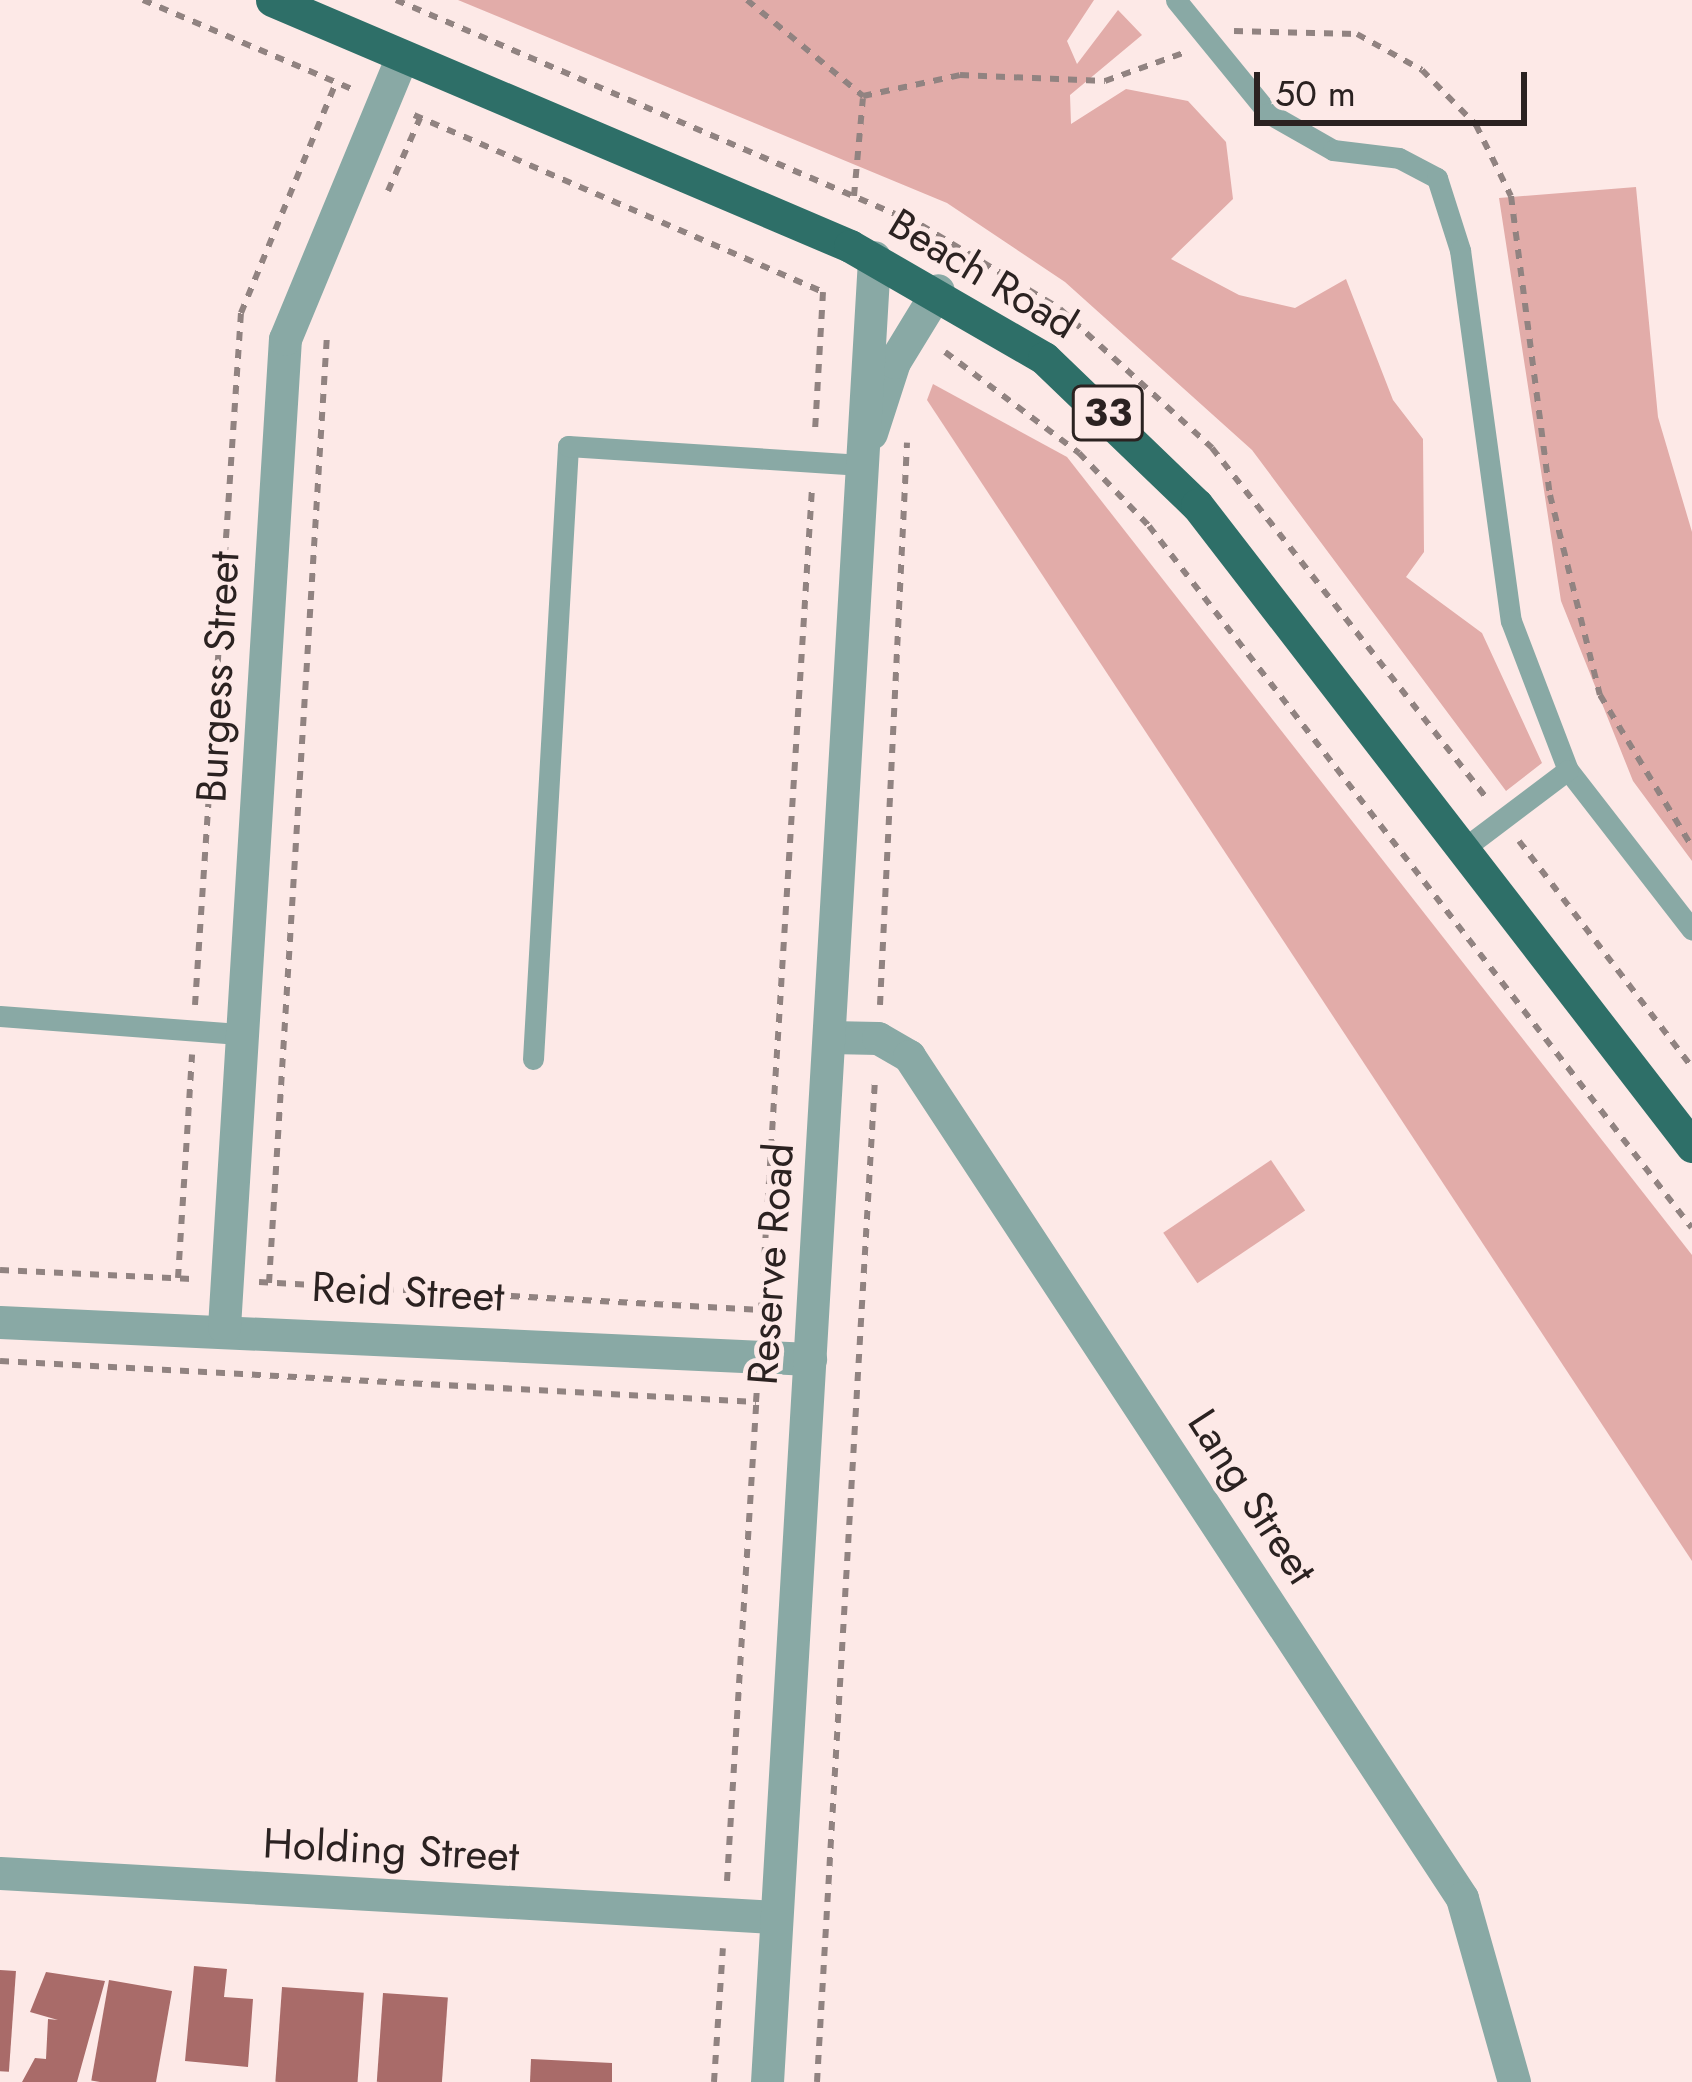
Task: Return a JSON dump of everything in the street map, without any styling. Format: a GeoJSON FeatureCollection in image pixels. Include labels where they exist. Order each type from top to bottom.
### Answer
{"type":"FeatureCollection","features":[{"type":"Feature","properties":{"kind":"main road","name":"Beach Road"},"geometry":{"type":"LineString","coordinates":[[272,0],[874,257],[938,290],[1044,358],[1159,463],[1692,1146]]}},
{"type":"Feature","properties":{"kind":"street","name":"Burgess Street"},"geometry":{"type":"LineString","coordinates":[[224,1327],[285,339],[402,56]]}},
{"type":"Feature","properties":{"kind":"street","name":"Reserve Road"},"geometry":{"type":"LineString","coordinates":[[766,2082],[865,459],[863,307],[874,257]]}},
{"type":"Feature","properties":{"kind":"street","name":"Reserve Road"},"geometry":{"type":"LineString","coordinates":[[865,459],[910,333],[938,290]]}},
{"type":"Feature","properties":{"kind":"street"},"geometry":{"type":"LineString","coordinates":[[830,1037],[878,1039]]}},
{"type":"Feature","properties":{"kind":"street","name":"Lang Street"},"geometry":{"type":"LineString","coordinates":[[878,1039],[909,1056],[1462,1898],[1514,2082]]}},
{"type":"Feature","properties":{"kind":"street","name":"Reid Street"},"geometry":{"type":"LineString","coordinates":[[0,1322],[224,1327],[810,1358]]}},
{"type":"Feature","properties":{"kind":"street","name":"Holding Street"},"geometry":{"type":"LineString","coordinates":[[0,1874],[776,1917]]}},
{"type":"Feature","properties":{"kind":"lane"},"geometry":{"type":"LineString","coordinates":[[1176,0],[1268,113],[1334,150],[1399,158],[1437,178],[1460,250],[1511,621],[1568,770],[1692,930]]}},
{"type":"Feature","properties":{"kind":"lane"},"geometry":{"type":"LineString","coordinates":[[533,1059],[568,446],[813,461],[865,459]]}},
{"type":"Feature","properties":{"kind":"lane"},"geometry":{"type":"LineString","coordinates":[[1463,849],[1568,770]]}},
{"type":"Feature","properties":{"kind":"lane"},"geometry":{"type":"LineString","coordinates":[[0,1016],[242,1034]]}},
{"type":"Feature","properties":{"kind":"path"},"geometry":{"type":"LineString","coordinates":[[143,0],[863,307]]}},
{"type":"Feature","properties":{"kind":"path"},"geometry":{"type":"LineString","coordinates":[[747,0],[863,96]]}},
{"type":"Feature","properties":{"kind":"path"},"geometry":{"type":"LineString","coordinates":[[863,96],[960,75],[1105,81],[1208,43],[1298,26],[1357,34],[1422,70],[1477,125],[1511,196],[1550,495],[1594,676],[1641,775],[1692,847]]}},
{"type":"Feature","properties":{"kind":"path"},"geometry":{"type":"LineString","coordinates":[[178,1278],[241,313],[336,82]]}},
{"type":"Feature","properties":{"kind":"path"},"geometry":{"type":"LineString","coordinates":[[854,196],[863,96]]}},
{"type":"Feature","properties":{"kind":"path"},"geometry":{"type":"LineString","coordinates":[[383,201],[421,118]]}},
{"type":"Feature","properties":{"kind":"path"},"geometry":{"type":"LineString","coordinates":[[761,1310],[824,292]]}},
{"type":"Feature","properties":{"kind":"path"},"geometry":{"type":"LineString","coordinates":[[269,1283],[327,329]]}},
{"type":"Feature","properties":{"kind":"path"},"geometry":{"type":"LineString","coordinates":[[910,333],[945,352],[1079,453],[1148,526],[1692,1228]]}},
{"type":"Feature","properties":{"kind":"path"},"geometry":{"type":"LineString","coordinates":[[929,363],[945,352]]}},
{"type":"Feature","properties":{"kind":"path"},"geometry":{"type":"LineString","coordinates":[[817,2082],[912,483],[905,430]]}},
{"type":"Feature","properties":{"kind":"path"},"geometry":{"type":"LineString","coordinates":[[714,2082],[756,1402]]}},
{"type":"Feature","properties":{"kind":"shaded area"},"geometry":{"type":"Polygon","coordinates":[[[458,0],[1094,0],[1067,41],[1077,64],[1118,10],[1142,35],[1070,95],[1071,124],[1126,89],[1188,101],[1226,142],[1233,199],[1171,259],[1239,295],[1295,308],[1346,279],[1393,400],[1423,439],[1424,552],[1406,577],[1482,633],[1542,763],[1506,791],[1252,450],[1065,282],[947,203],[458,0]]]}},
{"type":"Feature","properties":{"kind":"shaded area"},"geometry":{"type":"Polygon","coordinates":[[[1636,187],[1658,417],[1692,532],[1692,861],[1633,781],[1561,601],[1499,198],[1636,187]]]}},
{"type":"Feature","properties":{"kind":"shaded area"},"geometry":{"type":"Polygon","coordinates":[[[933,384],[1067,457],[1692,1255],[1692,1561],[927,400],[933,384]]]}},
{"type":"Feature","properties":{"kind":"shaded area"},"geometry":{"type":"Polygon","coordinates":[[[1271,1160],[1305,1211],[1197,1283],[1163,1233],[1271,1160]]]}},
{"type":"Feature","properties":{"kind":"building"},"geometry":{"type":"Polygon","coordinates":[[[194,1966],[227,1969],[224,1997],[253,1999],[248,2067],[185,2061],[194,1966]]]}},
{"type":"Feature","properties":{"kind":"building"},"geometry":{"type":"Polygon","coordinates":[[[0,1970],[16,1971],[9,2072],[0,2071],[0,1970]]]}},
{"type":"Feature","properties":{"kind":"building"},"geometry":{"type":"Polygon","coordinates":[[[46,1972],[105,1981],[77,2082],[22,2082],[35,2058],[46,2059],[48,2019],[58,2020],[30,2012],[46,1972]]]}},
{"type":"Feature","properties":{"kind":"building"},"geometry":{"type":"Polygon","coordinates":[[[109,1980],[172,1991],[156,2082],[91,2080],[109,1980]]]}},
{"type":"Feature","properties":{"kind":"building"},"geometry":{"type":"Polygon","coordinates":[[[282,1987],[364,1993],[358,2082],[275,2082],[282,1987]]]}},
{"type":"Feature","properties":{"kind":"building"},"geometry":{"type":"Polygon","coordinates":[[[383,1993],[448,1998],[442,2082],[377,2082],[383,1993]]]}},
{"type":"Feature","properties":{"kind":"building"},"geometry":{"type":"Polygon","coordinates":[[[531,2059],[612,2063],[612,2082],[530,2082],[531,2059]]]}}]}
